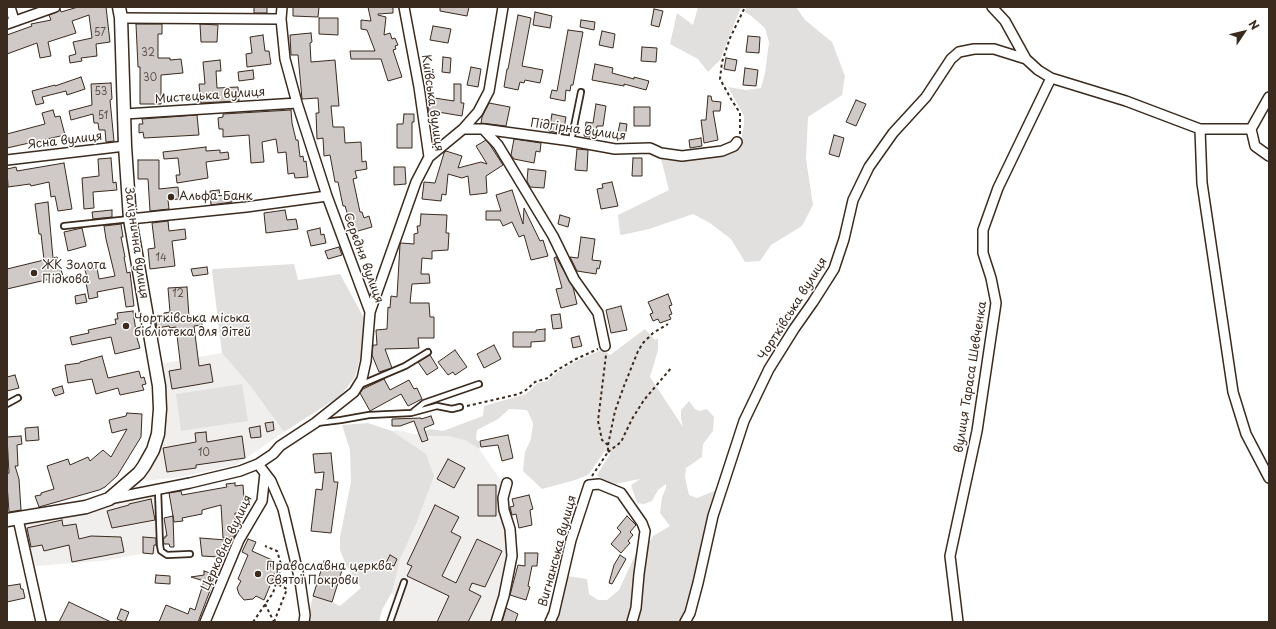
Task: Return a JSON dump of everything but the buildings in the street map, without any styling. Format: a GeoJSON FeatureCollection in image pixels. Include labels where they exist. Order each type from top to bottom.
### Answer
{"type":"FeatureCollection","features":[{"type":"Feature","properties":{"kind":"street"},"geometry":{"type":"LineString","coordinates":[[10,7],[11,22],[55,7]]}},
{"type":"Feature","properties":{"kind":"street","name":"Середня вулиця"},"geometry":{"type":"LineString","coordinates":[[110,499],[158,490],[240,471],[258,464],[273,454],[280,446],[315,423],[354,392],[365,370],[370,312],[327,196],[297,103],[285,59],[281,19],[282,7]]}},
{"type":"Feature","properties":{"kind":"street","name":"Київська вулиця"},"geometry":{"type":"LineString","coordinates":[[370,312],[416,182],[428,157],[420,87],[404,7]]}},
{"type":"Feature","properties":{"kind":"street"},"geometry":{"type":"LineString","coordinates":[[428,157],[463,129],[478,112],[489,91],[503,7]]}},
{"type":"Feature","properties":{"kind":"street"},"geometry":{"type":"LineString","coordinates":[[994,8],[1005,21],[1026,59],[1050,78],[1126,101],[1200,129],[1251,129]]}},
{"type":"Feature","properties":{"kind":"street"},"geometry":{"type":"LineString","coordinates":[[120,12],[281,19]]}},
{"type":"Feature","properties":{"kind":"street","name":"Залізнична вулиця"},"geometry":{"type":"LineString","coordinates":[[12,519],[86,507],[110,499],[139,473],[144,466],[153,450],[160,426],[159,386],[130,219],[125,146],[120,12]]}},
{"type":"Feature","properties":{"kind":"street","name":"Чортківська вулиця"},"geometry":{"type":"LineString","coordinates":[[685,622],[690,614],[713,516],[744,421],[769,369],[834,269],[844,239],[853,200],[869,166],[893,133],[926,97],[951,59],[959,52],[974,49],[994,49],[1026,59]]}},
{"type":"Feature","properties":{"kind":"street","name":"вулиця Тараса Шевченка"},"geometry":{"type":"LineString","coordinates":[[958,622],[950,556],[977,431],[996,303],[991,278],[983,253],[983,230],[998,188],[1050,78]]}},
{"type":"Feature","properties":{"kind":"street"},"geometry":{"type":"LineString","coordinates":[[1269,97],[1251,129],[1255,146],[1269,156]]}},
{"type":"Feature","properties":{"kind":"street","name":"Мистецька вулиця"},"geometry":{"type":"LineString","coordinates":[[125,114],[297,103]]}},
{"type":"Feature","properties":{"kind":"street","name":"Підгірна вулиця"},"geometry":{"type":"LineString","coordinates":[[463,129],[484,129],[571,141],[615,149],[650,148],[660,153],[682,156],[722,151],[734,146],[737,142]]}},
{"type":"Feature","properties":{"kind":"street"},"geometry":{"type":"LineString","coordinates":[[484,129],[507,158],[553,236],[574,279],[598,312],[605,346]]}},
{"type":"Feature","properties":{"kind":"street"},"geometry":{"type":"LineString","coordinates":[[1200,129],[1202,183],[1233,392],[1246,434],[1269,478]]}},
{"type":"Feature","properties":{"kind":"street","name":"Ясна вулиця"},"geometry":{"type":"LineString","coordinates":[[7,160],[125,146]]}},
{"type":"Feature","properties":{"kind":"street"},"geometry":{"type":"LineString","coordinates":[[130,219],[246,207],[327,196]]}},
{"type":"Feature","properties":{"kind":"street"},"geometry":{"type":"LineString","coordinates":[[258,464],[276,490],[284,509],[300,581],[305,615],[304,622]]}},
{"type":"Feature","properties":{"kind":"street","name":"Церковна вулиця"},"geometry":{"type":"LineString","coordinates":[[205,622],[242,535],[262,501],[265,473]]}},
{"type":"Feature","properties":{"kind":"street"},"geometry":{"type":"LineString","coordinates":[[496,622],[504,596],[512,556],[510,530],[504,510],[503,498],[507,483]]}},
{"type":"Feature","properties":{"kind":"street"},"geometry":{"type":"LineString","coordinates":[[589,485],[599,484],[621,493],[642,523],[645,531],[636,608],[632,622]]}},
{"type":"Feature","properties":{"kind":"street","name":"Вигнанська вулиця"},"geometry":{"type":"LineString","coordinates":[[550,622],[554,613],[571,540],[589,485]]}},
{"type":"Feature","properties":{"kind":"street"},"geometry":{"type":"LineString","coordinates":[[12,519],[41,622]]}},
{"type":"Feature","properties":{"kind":"lane"},"geometry":{"type":"LineString","coordinates":[[571,141],[581,92]]}},
{"type":"Feature","properties":{"kind":"lane"},"geometry":{"type":"LineString","coordinates":[[64,226],[130,219]]}},
{"type":"Feature","properties":{"kind":"lane"},"geometry":{"type":"LineString","coordinates":[[358,386],[405,366],[428,352]]}},
{"type":"Feature","properties":{"kind":"lane"},"geometry":{"type":"LineString","coordinates":[[413,412],[424,403],[479,384]]}},
{"type":"Feature","properties":{"kind":"lane"},"geometry":{"type":"LineString","coordinates":[[7,404],[18,398]]}},
{"type":"Feature","properties":{"kind":"lane"},"geometry":{"type":"LineString","coordinates":[[315,423],[368,415],[413,412],[436,406],[452,409],[460,407]]}},
{"type":"Feature","properties":{"kind":"lane"},"geometry":{"type":"LineString","coordinates":[[158,490],[161,551],[167,555],[190,554]]}},
{"type":"Feature","properties":{"kind":"lane"},"geometry":{"type":"LineString","coordinates":[[390,622],[404,582]]}},
{"type":"Feature","properties":{"kind":"path"},"geometry":{"type":"LineString","coordinates":[[737,142],[741,133],[740,113],[720,78],[722,62],[730,38],[745,7]]}},
{"type":"Feature","properties":{"kind":"path"},"geometry":{"type":"LineString","coordinates":[[608,452],[615,411],[638,351],[652,333],[668,324]]}},
{"type":"Feature","properties":{"kind":"path"},"geometry":{"type":"LineString","coordinates":[[460,407],[519,394],[535,382],[548,378],[554,372],[576,359],[605,346],[607,352],[604,364],[598,421],[602,440],[608,445]]}},
{"type":"Feature","properties":{"kind":"path"},"geometry":{"type":"LineString","coordinates":[[589,485],[592,476],[608,452],[621,442],[644,400],[672,367]]}},
{"type":"Feature","properties":{"kind":"path"},"geometry":{"type":"LineString","coordinates":[[253,622],[273,593],[277,584],[281,564],[276,551],[265,546]]}},
{"type":"Feature","properties":{"kind":"path"},"geometry":{"type":"LineString","coordinates":[[274,622],[287,589],[277,584]]}},
{"type":"Feature","properties":{"kind":"path"},"geometry":{"type":"LineString","coordinates":[[265,604],[274,622]]}},
{"type":"Feature","properties":{"kind":"shaded area"},"geometry":{"type":"Polygon","coordinates":[[[698,7],[741,7],[720,60],[708,72],[698,59],[670,44],[677,13],[693,25],[698,7]]]}},
{"type":"Feature","properties":{"kind":"shaded area"},"geometry":{"type":"Polygon","coordinates":[[[747,7],[796,7],[805,20],[832,42],[845,76],[842,95],[808,117],[806,159],[813,205],[802,226],[771,245],[760,261],[745,262],[731,239],[710,223],[693,214],[649,229],[622,235],[620,234],[618,215],[669,190],[660,155],[673,157],[739,144],[744,125],[744,116],[728,87],[746,90],[761,88],[765,73],[769,42],[765,28],[750,15],[744,12],[747,7]]]}},
{"type":"Feature","properties":{"kind":"shaded area"},"geometry":{"type":"Polygon","coordinates":[[[294,264],[298,280],[340,274],[364,318],[360,359],[352,381],[340,396],[284,432],[251,387],[222,353],[212,271],[213,269],[294,264]]]}},
{"type":"Feature","properties":{"kind":"shaded area"},"geometry":{"type":"Polygon","coordinates":[[[645,329],[655,340],[658,338],[658,350],[650,377],[683,427],[681,410],[689,401],[695,409],[699,411],[707,409],[714,417],[713,431],[703,444],[702,457],[686,468],[685,477],[689,495],[697,498],[719,489],[683,622],[635,622],[645,549],[653,536],[670,526],[660,513],[662,497],[666,484],[658,490],[652,501],[644,504],[637,503],[631,485],[640,479],[615,484],[601,479],[597,475],[610,454],[605,451],[588,475],[542,489],[523,471],[525,452],[531,439],[533,423],[527,410],[509,409],[498,419],[477,430],[476,439],[482,445],[479,449],[465,440],[446,436],[416,435],[430,429],[443,431],[483,416],[484,406],[526,394],[538,383],[547,381],[559,371],[578,360],[599,351],[603,350],[610,355],[645,329]]]}},
{"type":"Feature","properties":{"kind":"shaded area"},"geometry":{"type":"Polygon","coordinates":[[[222,353],[251,387],[284,432],[236,465],[180,477],[146,481],[144,477],[145,472],[150,466],[159,364],[222,353]]]}},
{"type":"Feature","properties":{"kind":"shaded area"},"geometry":{"type":"Polygon","coordinates":[[[242,384],[248,421],[181,431],[176,394],[242,384]]]}},
{"type":"Feature","properties":{"kind":"shaded area"},"geometry":{"type":"Polygon","coordinates":[[[368,423],[392,431],[426,454],[434,476],[416,524],[400,559],[392,592],[382,610],[379,622],[310,622],[310,608],[313,596],[340,606],[361,588],[346,565],[340,550],[340,537],[351,482],[350,450],[342,425],[368,423]]]}},
{"type":"Feature","properties":{"kind":"shaded area"},"geometry":{"type":"Polygon","coordinates":[[[397,430],[422,436],[446,436],[465,440],[479,449],[502,482],[502,509],[509,553],[508,564],[492,622],[386,622],[394,596],[365,560],[372,502],[392,431],[397,430]]]}},
{"type":"Feature","properties":{"kind":"shaded area"},"geometry":{"type":"Polygon","coordinates":[[[153,495],[156,498],[158,534],[156,554],[141,554],[102,561],[35,566],[24,524],[153,495]]]}},
{"type":"Feature","properties":{"kind":"shaded area"},"geometry":{"type":"Polygon","coordinates":[[[636,553],[638,560],[634,600],[629,622],[555,622],[568,576],[587,579],[589,594],[598,600],[607,600],[619,590],[636,553]]]}},
{"type":"Feature","properties":{"kind":"place","name":"Альфа-Банк"},"geometry":{"type":"Point","coordinates":[171,197]}},
{"type":"Feature","properties":{"kind":"place","name":"ЖК Золота Підкова"},"geometry":{"type":"Point","coordinates":[34,273]}},
{"type":"Feature","properties":{"kind":"place","name":"Чортківська міська бібліотека для дітей"},"geometry":{"type":"Point","coordinates":[126,326]}},
{"type":"Feature","properties":{"kind":"place","name":"Православна церква Святої Покрови"},"geometry":{"type":"Point","coordinates":[258,574]}}]}
